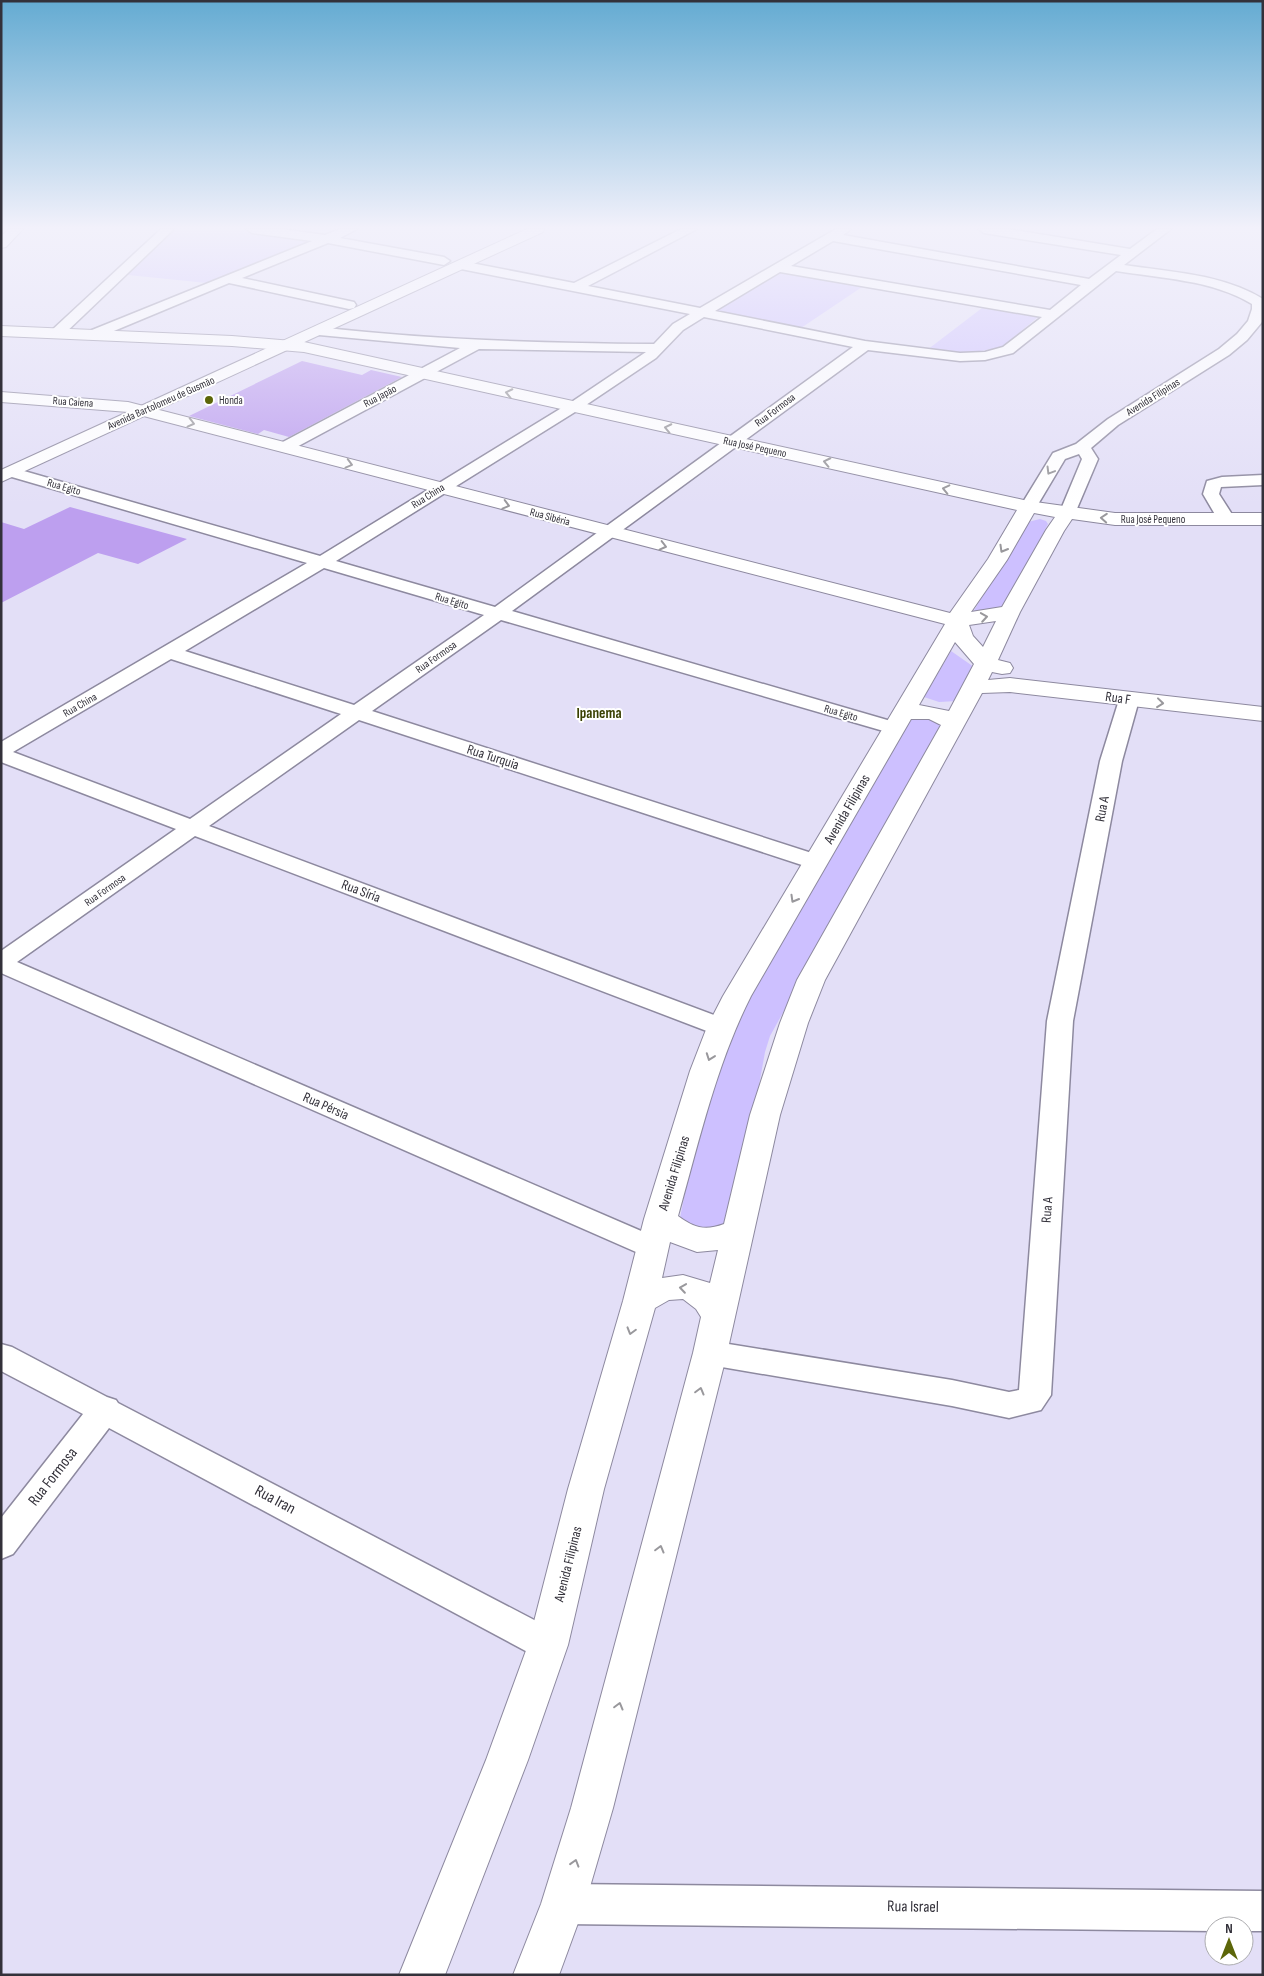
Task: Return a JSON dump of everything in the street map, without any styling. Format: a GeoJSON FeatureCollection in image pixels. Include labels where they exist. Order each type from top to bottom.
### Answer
{"type":"FeatureCollection","features":[{"type":"Feature","properties":{"kind":"main road","name":"Avenida Bartolomeu de Gusmão"},"geometry":{"type":"LineString","coordinates":[[4,471],[279,343],[319,321]]}},
{"type":"Feature","properties":{"kind":"main road","name":"Avenida Bartolomeu de Gusmão"},"geometry":{"type":"LineString","coordinates":[[279,343],[319,331],[340,321]]}},
{"type":"Feature","properties":{"kind":"main road"},"geometry":{"type":"LineString","coordinates":[[1,331],[279,343]]}},
{"type":"Feature","properties":{"kind":"main road","name":"Rua José Pequeno"},"geometry":{"type":"LineString","coordinates":[[279,343],[1067,514],[1115,519],[1263,519]]}},
{"type":"Feature","properties":{"kind":"main road","name":"Rua Caiena"},"geometry":{"type":"LineString","coordinates":[[1,397],[136,409]]}},
{"type":"Feature","properties":{"kind":"main road","name":"Rua Sibéria"},"geometry":{"type":"LineString","coordinates":[[136,409],[957,622]]}},
{"type":"Feature","properties":{"kind":"main road","name":"Avenida Filipinas"},"geometry":{"type":"LineString","coordinates":[[422,1975],[507,1760],[548,1645],[586,1489],[640,1301],[656,1234],[705,1071],[721,1028],[737,996],[957,622],[962,609],[997,560],[1028,507]]}},
{"type":"Feature","properties":{"kind":"main road"},"geometry":{"type":"LineString","coordinates":[[536,1975],[562,1904],[592,1808],[710,1353],[765,1115],[794,1023],[811,980],[969,694],[1010,612],[1055,530],[1067,514]]}},
{"type":"Feature","properties":{"kind":"main road"},"geometry":{"type":"LineString","coordinates":[[969,694],[963,638],[957,622],[1010,612]]}},
{"type":"Feature","properties":{"kind":"main road","name":"Rua F"},"geometry":{"type":"LineString","coordinates":[[969,694],[1010,685],[1263,714]]}},
{"type":"Feature","properties":{"kind":"main road"},"geometry":{"type":"LineString","coordinates":[[904,712],[936,712],[969,694]]}},
{"type":"Feature","properties":{"kind":"main road"},"geometry":{"type":"LineString","coordinates":[[656,1234],[696,1240],[717,1240],[737,1231]]}},
{"type":"Feature","properties":{"kind":"main road"},"geometry":{"type":"LineString","coordinates":[[640,1301],[653,1292],[672,1286],[691,1288],[708,1299],[718,1317]]}},
{"type":"Feature","properties":{"kind":"street"},"geometry":{"type":"LineString","coordinates":[[57,334],[71,321]]}},
{"type":"Feature","properties":{"kind":"street"},"geometry":{"type":"LineString","coordinates":[[92,335],[126,321]]}},
{"type":"Feature","properties":{"kind":"street","name":"Rua China"},"geometry":{"type":"LineString","coordinates":[[1,752],[322,562],[573,407],[640,364],[670,334],[689,321]]}},
{"type":"Feature","properties":{"kind":"street"},"geometry":{"type":"LineString","coordinates":[[744,321],[865,345],[960,357],[985,356],[1008,350],[1046,321]]}},
{"type":"Feature","properties":{"kind":"street","name":"Avenida Filipinas"},"geometry":{"type":"LineString","coordinates":[[1028,507],[1059,456],[1082,447],[1114,422],[1224,352],[1242,337],[1255,321]]}},
{"type":"Feature","properties":{"kind":"street"},"geometry":{"type":"LineString","coordinates":[[319,331],[368,337],[476,345],[658,348]]}},
{"type":"Feature","properties":{"kind":"street","name":"Rua Japão"},"geometry":{"type":"LineString","coordinates":[[285,447],[476,345]]}},
{"type":"Feature","properties":{"kind":"street","name":"Rua Formosa"},"geometry":{"type":"LineString","coordinates":[[1,963],[496,614],[865,345]]}},
{"type":"Feature","properties":{"kind":"street"},"geometry":{"type":"LineString","coordinates":[[1067,514],[1090,459],[1082,447]]}},
{"type":"Feature","properties":{"kind":"street","name":"Rua Egito"},"geometry":{"type":"LineString","coordinates":[[4,471],[496,614],[904,712]]}},
{"type":"Feature","properties":{"kind":"street"},"geometry":{"type":"LineString","coordinates":[[1226,519],[1212,494],[1213,484],[1263,480]]}},
{"type":"Feature","properties":{"kind":"street","name":"Rua Turquia"},"geometry":{"type":"LineString","coordinates":[[170,652],[816,862]]}},
{"type":"Feature","properties":{"kind":"street","name":"Rua A"},"geometry":{"type":"LineString","coordinates":[[710,1353],[952,1392],[1009,1405],[1030,1401],[1035,1395],[1060,1020],[1111,761],[1129,700]]}},
{"type":"Feature","properties":{"kind":"street","name":"Rua Síria"},"geometry":{"type":"LineString","coordinates":[[1,755],[721,1028]]}},
{"type":"Feature","properties":{"kind":"street","name":"Rua Pérsia"},"geometry":{"type":"LineString","coordinates":[[1,963],[656,1234]]}},
{"type":"Feature","properties":{"kind":"street","name":"Rua Iran"},"geometry":{"type":"LineString","coordinates":[[1,1356],[105,1409],[548,1645]]}},
{"type":"Feature","properties":{"kind":"street","name":"Rua Formosa"},"geometry":{"type":"LineString","coordinates":[[1,1544],[105,1409]]}},
{"type":"Feature","properties":{"kind":"street","name":"Rua Israel"},"geometry":{"type":"LineString","coordinates":[[562,1904],[1263,1911]]}},
{"type":"Feature","properties":{"kind":"shaded area"},"geometry":{"type":"Polygon","coordinates":[[[759,321],[811,321],[798,330],[759,321]]]}},
{"type":"Feature","properties":{"kind":"shaded area"},"geometry":{"type":"Polygon","coordinates":[[[965,321],[1033,321],[1002,347],[965,354],[927,350],[965,321]]]}},
{"type":"Feature","properties":{"kind":"shaded area"},"geometry":{"type":"Polygon","coordinates":[[[1040,519],[1048,524],[1006,606],[994,611],[973,612],[1028,522],[1040,519]]]}},
{"type":"Feature","properties":{"kind":"shaded area"},"geometry":{"type":"Polygon","coordinates":[[[951,651],[974,667],[957,701],[939,702],[924,697],[951,651]]]}},
{"type":"Feature","properties":{"kind":"shaded area"},"geometry":{"type":"Polygon","coordinates":[[[910,719],[935,720],[943,725],[770,1036],[765,1052],[735,1219],[717,1230],[689,1226],[680,1218],[691,1162],[725,1043],[749,989],[910,719]]]}},
{"type":"Feature","properties":{"kind":"building"},"geometry":{"type":"Polygon","coordinates":[[[302,361],[362,375],[371,370],[402,377],[289,437],[264,430],[258,434],[189,416],[302,361]]]}},
{"type":"Feature","properties":{"kind":"building"},"geometry":{"type":"Polygon","coordinates":[[[70,507],[187,539],[138,564],[98,553],[1,603],[1,522],[24,529],[70,507]]]}},
{"type":"Feature","properties":{"kind":"place","name":"Honda"},"geometry":{"type":"Point","coordinates":[209,400]}},
{"type":"Feature","properties":{"kind":"district","name":"Ipanema"},"geometry":{"type":"Point","coordinates":[599,713]}}]}
